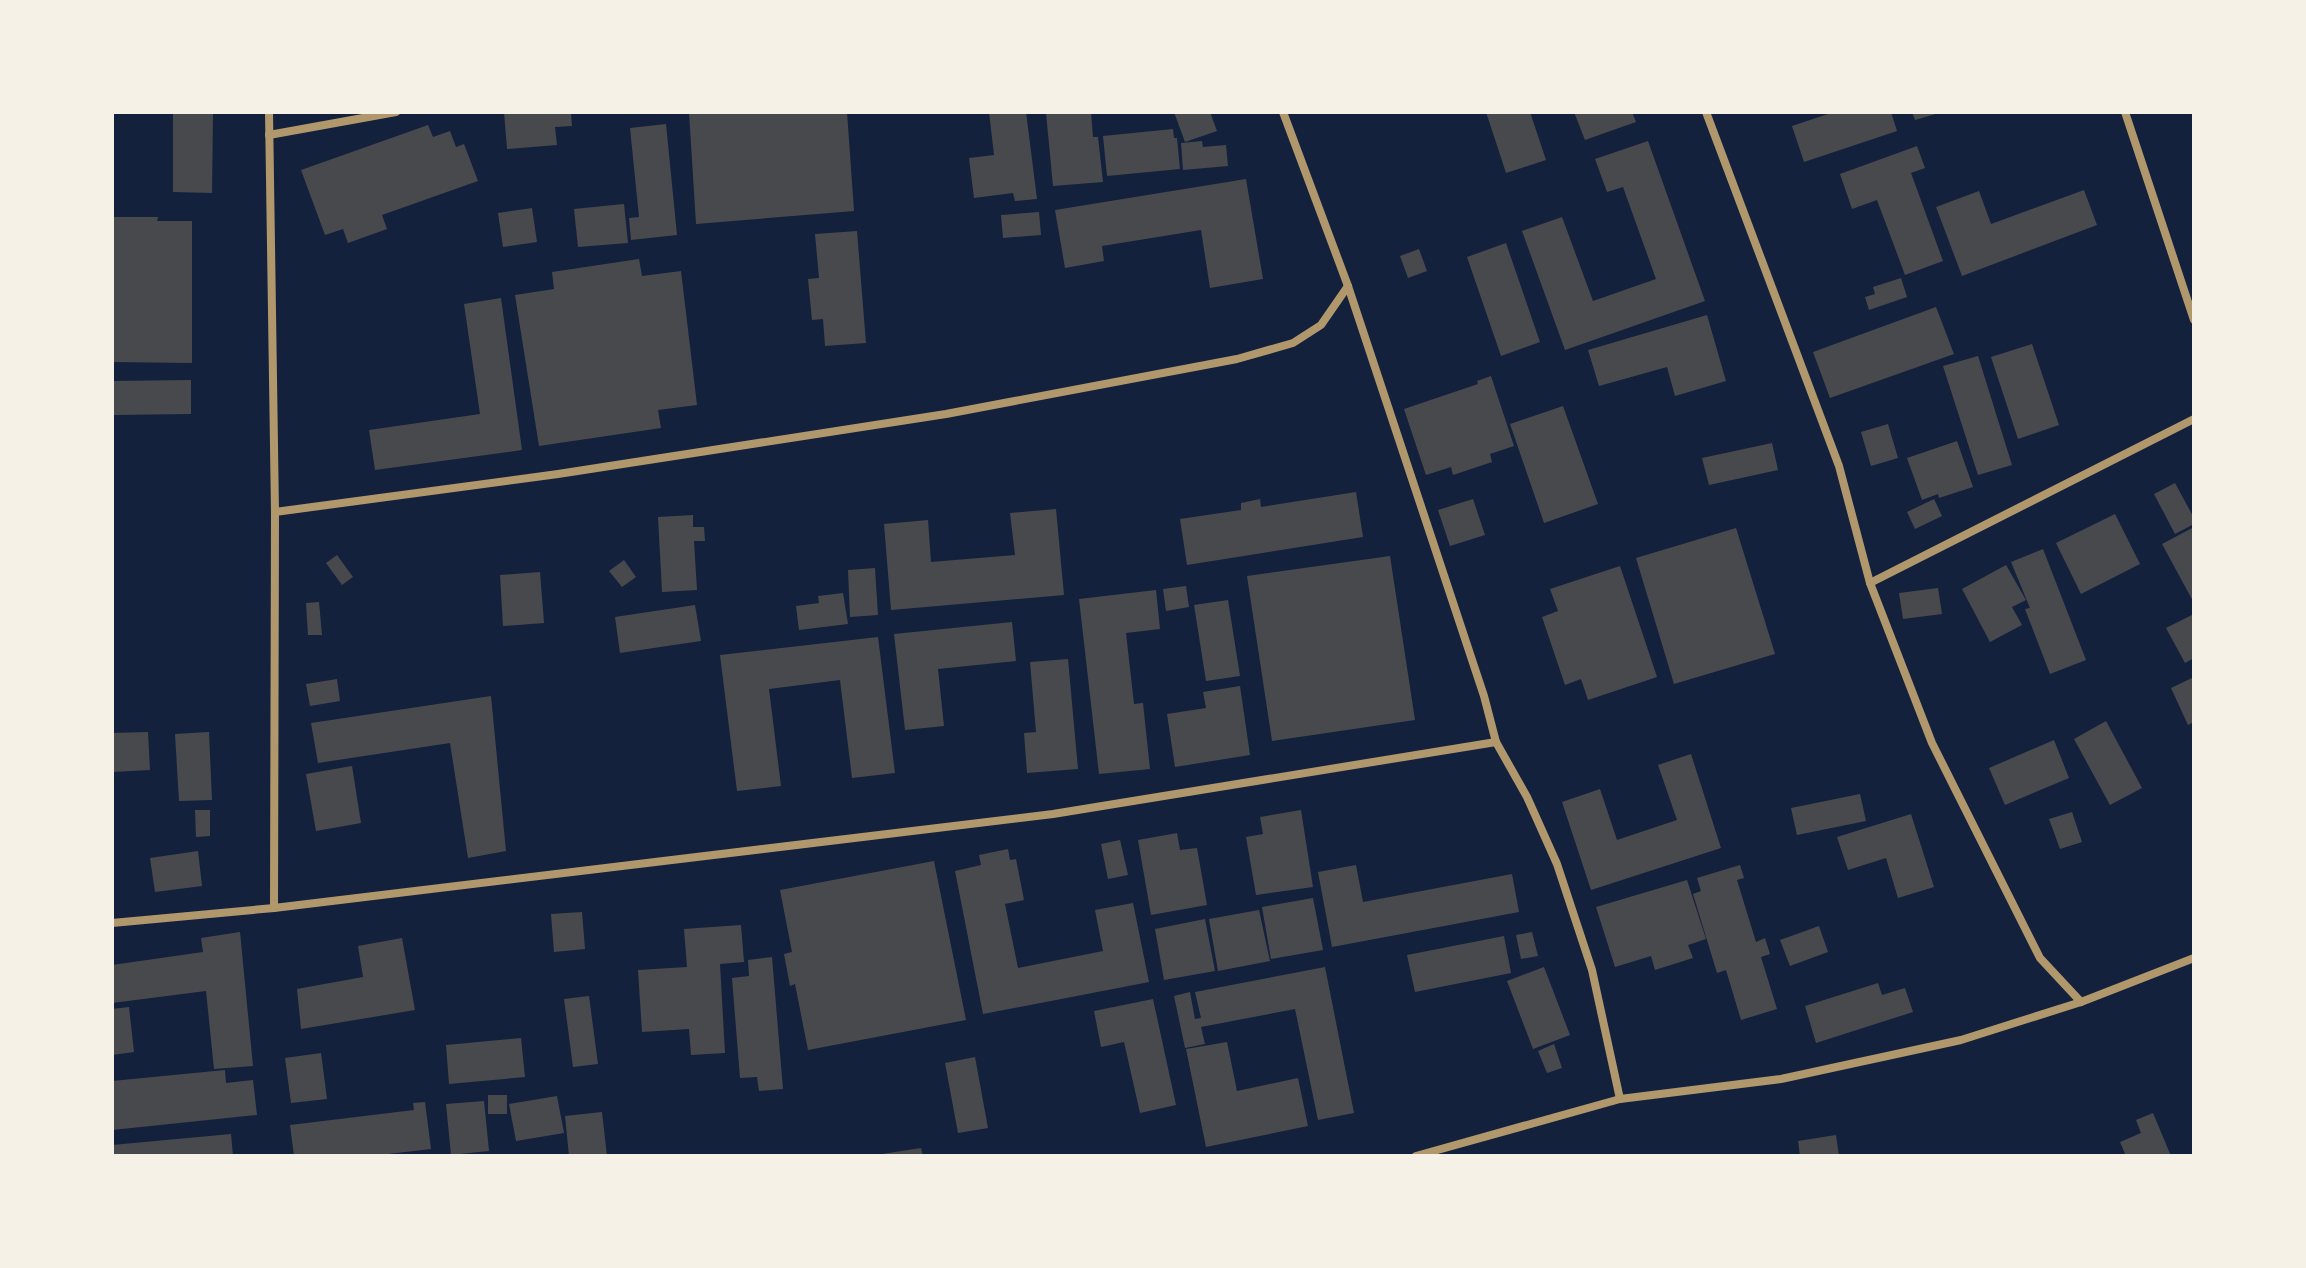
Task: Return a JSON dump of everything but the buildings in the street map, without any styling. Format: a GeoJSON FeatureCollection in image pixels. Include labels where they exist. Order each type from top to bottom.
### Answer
{"type":"FeatureCollection","features":[{"type":"Feature","properties":{"kind":"street"},"geometry":{"type":"LineString","coordinates":[[269,112],[275,512],[274,908]]}},
{"type":"Feature","properties":{"kind":"street"},"geometry":{"type":"LineString","coordinates":[[269,135],[396,112]]}},
{"type":"Feature","properties":{"kind":"street"},"geometry":{"type":"LineString","coordinates":[[1283,112],[1348,286],[1484,696],[1496,742],[1527,797],[1557,864],[1592,970],[1620,1099]]}},
{"type":"Feature","properties":{"kind":"street"},"geometry":{"type":"LineString","coordinates":[[1706,112],[1839,466],[1870,583],[1932,743],[2040,958],[2081,1002]]}},
{"type":"Feature","properties":{"kind":"street"},"geometry":{"type":"LineString","coordinates":[[2125,112],[2194,320]]}},
{"type":"Feature","properties":{"kind":"street"},"geometry":{"type":"LineString","coordinates":[[275,512],[558,474],[946,414],[1237,359],[1293,343],[1321,325],[1348,286]]}},
{"type":"Feature","properties":{"kind":"street"},"geometry":{"type":"LineString","coordinates":[[1870,583],[2194,419]]}},
{"type":"Feature","properties":{"kind":"street"},"geometry":{"type":"LineString","coordinates":[[112,923],[274,908],[1053,814],[1496,742]]}},
{"type":"Feature","properties":{"kind":"street"},"geometry":{"type":"LineString","coordinates":[[1416,1156],[1620,1099],[1781,1079],[1961,1040],[2081,1002],[2194,958]]}}]}
